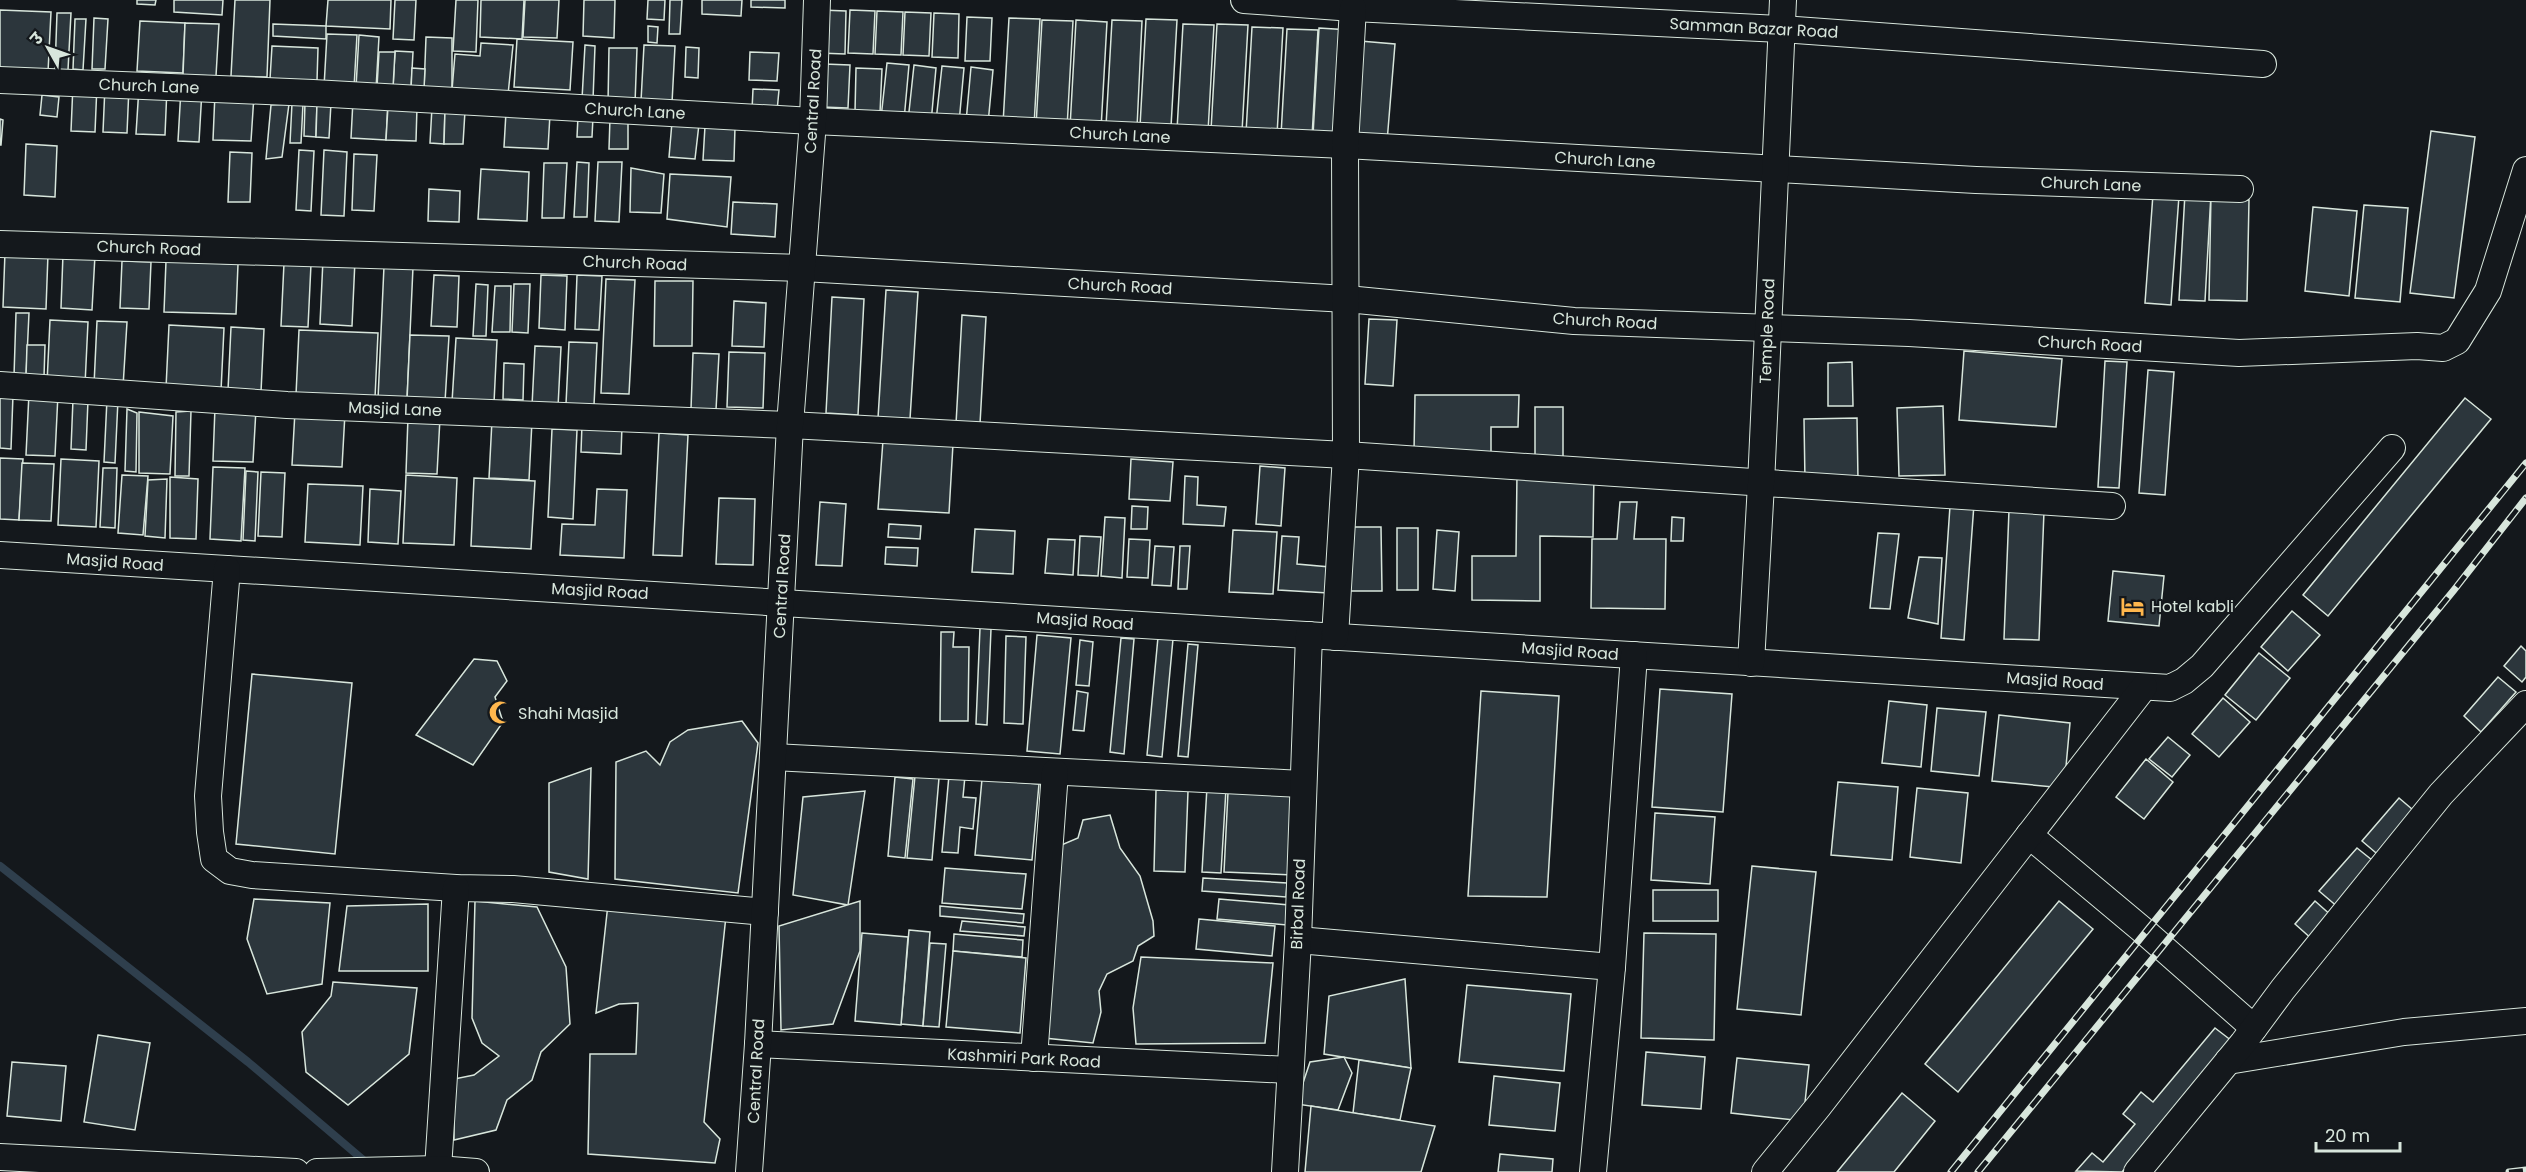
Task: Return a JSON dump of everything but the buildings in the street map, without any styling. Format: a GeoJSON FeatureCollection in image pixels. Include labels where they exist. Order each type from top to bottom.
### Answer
{"type":"FeatureCollection","features":[{"type":"Feature","properties":{"kind":"street","name":"Central Road"},"geometry":{"type":"LineString","coordinates":[[749,1172],[758,1044],[790,425],[813,121],[817,0]]}},
{"type":"Feature","properties":{"kind":"street","name":"Samman Bazar Road"},"geometry":{"type":"LineString","coordinates":[[1244,0],[1353,8],[1782,29],[2263,64]]}},
{"type":"Feature","properties":{"kind":"street","name":"Temple Road"},"geometry":{"type":"LineString","coordinates":[[1750,663],[1761,484],[1783,0]]}},
{"type":"Feature","properties":{"kind":"street"},"geometry":{"type":"LineString","coordinates":[[1335,637],[1346,455],[1345,145],[1353,8]]}},
{"type":"Feature","properties":{"kind":"street","name":"Church Lane"},"geometry":{"type":"LineString","coordinates":[[0,80],[1345,145],[1976,180],[2240,189]]}},
{"type":"Feature","properties":{"kind":"street","name":"Church Road"},"geometry":{"type":"LineString","coordinates":[[0,244],[803,268],[1347,298],[1574,321],[1767,327],[2239,353],[2417,346],[2443,348],[2457,341],[2488,291],[2526,170]]}},
{"type":"Feature","properties":{"kind":"street","name":"Masjid Lane"},"geometry":{"type":"LineString","coordinates":[[0,385],[287,405],[790,425],[1346,455],[2112,506]]}},
{"type":"Feature","properties":{"kind":"street","name":"Masjid Road"},"geometry":{"type":"LineString","coordinates":[[0,555],[2170,688],[2184,681],[2202,666],[2392,448]]}},
{"type":"Feature","properties":{"kind":"street"},"geometry":{"type":"LineString","coordinates":[[227,569],[208,796],[214,859],[230,871],[252,875],[456,888],[513,889],[765,912]]}},
{"type":"Feature","properties":{"kind":"street","name":"Birbal Road"},"geometry":{"type":"LineString","coordinates":[[1285,1172],[1298,940],[1309,635]]}},
{"type":"Feature","properties":{"kind":"street"},"geometry":{"type":"LineString","coordinates":[[1593,1172],[1612,967],[1634,655]]}},
{"type":"Feature","properties":{"kind":"street"},"geometry":{"type":"LineString","coordinates":[[1765,1172],[2144,687]]}},
{"type":"Feature","properties":{"kind":"street"},"geometry":{"type":"LineString","coordinates":[[2137,1172],[2441,794],[2526,704]]}},
{"type":"Feature","properties":{"kind":"street"},"geometry":{"type":"LineString","coordinates":[[773,757],[1302,784]]}},
{"type":"Feature","properties":{"kind":"street"},"geometry":{"type":"LineString","coordinates":[[1034,1058],[1055,772]]}},
{"type":"Feature","properties":{"kind":"street"},"geometry":{"type":"LineString","coordinates":[[2029,835],[2145,932],[2254,1029]]}},
{"type":"Feature","properties":{"kind":"street"},"geometry":{"type":"LineString","coordinates":[[438,1169],[456,888]]}},
{"type":"Feature","properties":{"kind":"street"},"geometry":{"type":"LineString","coordinates":[[1298,940],[1612,967]]}},
{"type":"Feature","properties":{"kind":"street"},"geometry":{"type":"LineString","coordinates":[[2228,1061],[2404,1032],[2526,1021]]}},
{"type":"Feature","properties":{"kind":"street","name":"Kashmiri Park Road"},"geometry":{"type":"LineString","coordinates":[[758,1044],[1289,1070]]}},
{"type":"Feature","properties":{"kind":"street"},"geometry":{"type":"LineString","coordinates":[[0,1157],[51,1166],[296,1172]]}},
{"type":"Feature","properties":{"kind":"street"},"geometry":{"type":"LineString","coordinates":[[316,1172],[411,1169],[476,1172]]}},
{"type":"Feature","properties":{"kind":"waterway"},"geometry":{"type":"LineString","coordinates":[[0,866],[248,1062],[368,1164]]}},
{"type":"Feature","properties":{"kind":"railway"},"geometry":{"type":"LineString","coordinates":[[1951,1172],[2526,463]]}},
{"type":"Feature","properties":{"kind":"railway"},"geometry":{"type":"LineString","coordinates":[[1978,1172],[2454,590],[2526,498]]}},
{"type":"Feature","properties":{"kind":"railway"},"geometry":{"type":"LineString","coordinates":[[2509,1172],[2526,1170]]}},
{"type":"Feature","properties":{"kind":"place","name":"Hotel kabli"},"geometry":{"type":"Point","coordinates":[2133,606]}},
{"type":"Feature","properties":{"kind":"place","name":"Shahi Masjid"},"geometry":{"type":"Point","coordinates":[500,713]}}]}
